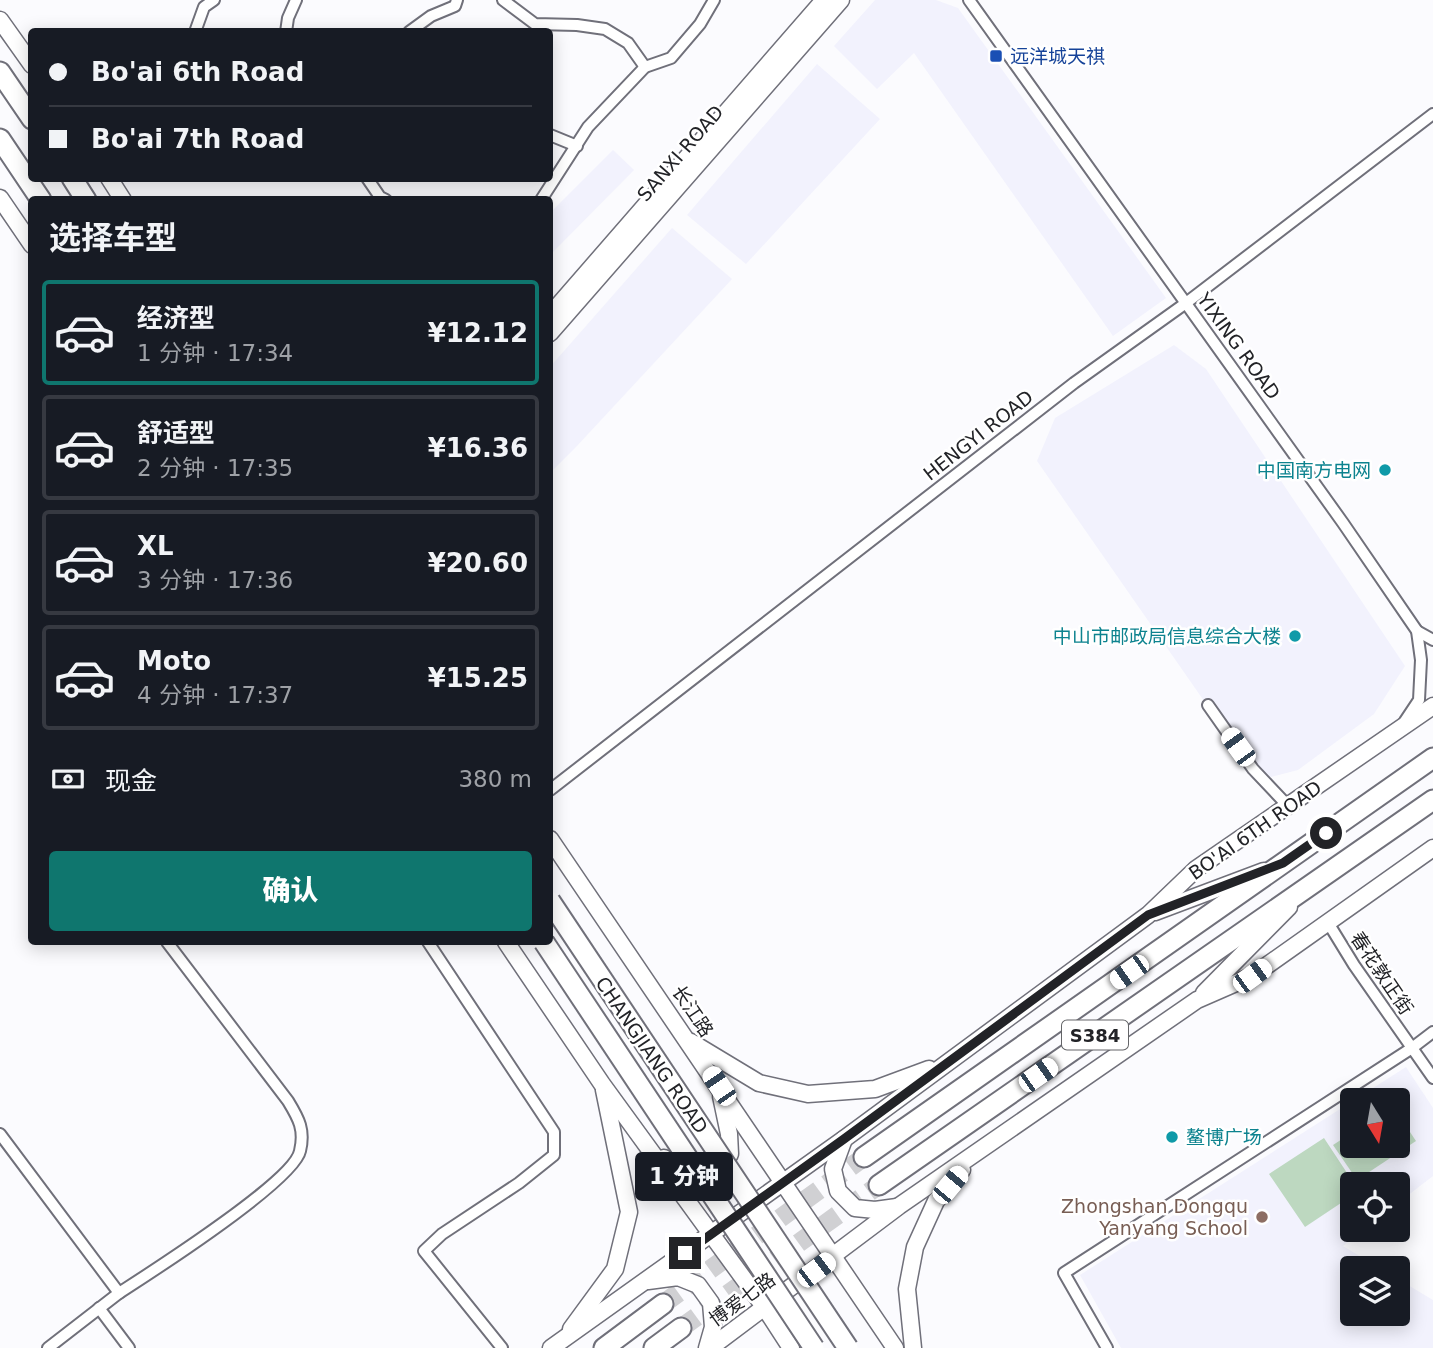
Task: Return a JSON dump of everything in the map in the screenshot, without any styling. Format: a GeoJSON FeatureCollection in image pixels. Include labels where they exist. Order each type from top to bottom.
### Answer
{"type":"FeatureCollection","features":[{"type":"Feature","properties":{"kind":"highway"},"geometry":{"type":"LineString","coordinates":[[0,72],[28,113]]}},
{"type":"Feature","properties":{"kind":"highway"},"geometry":{"type":"LineString","coordinates":[[0,139],[28,181]]}},
{"type":"Feature","properties":{"kind":"highway"},"geometry":{"type":"LineString","coordinates":[[0,149],[18,167]]}},
{"type":"Feature","properties":{"kind":"highway","name":"S384"},"geometry":{"type":"LineString","coordinates":[[864,1157],[1433,758]]}},
{"type":"Feature","properties":{"kind":"highway","name":"S384"},"geometry":{"type":"LineString","coordinates":[[878,1185],[1433,800]]}},
{"type":"Feature","properties":{"kind":"highway","name":"CHANGJIANG ROAD"},"geometry":{"type":"LineString","coordinates":[[553,906],[848,1348]]}},
{"type":"Feature","properties":{"kind":"highway","name":"CHANGJIANG ROAD"},"geometry":{"type":"LineString","coordinates":[[546,945],[814,1348]]}},
{"type":"Feature","properties":{"kind":"highway"},"geometry":{"type":"LineString","coordinates":[[604,1348],[663,1304]]}},
{"type":"Feature","properties":{"kind":"highway"},"geometry":{"type":"LineString","coordinates":[[654,1348],[681,1328]]}},
{"type":"Feature","properties":{"kind":"main road","name":"SANXI ROAD"},"geometry":{"type":"LineString","coordinates":[[553,312],[824,0]]}},
{"type":"Feature","properties":{"kind":"main road","name":"SANXI ROAD"},"geometry":{"type":"LineString","coordinates":[[553,330],[841,0]]}},
{"type":"Feature","properties":{"kind":"main road"},"geometry":{"type":"LineString","coordinates":[[0,19],[28,59]]}},
{"type":"Feature","properties":{"kind":"main road"},"geometry":{"type":"LineString","coordinates":[[0,198],[28,239]]}},
{"type":"Feature","properties":{"kind":"main road","name":"BO'AI 6TH ROAD"},"geometry":{"type":"LineString","coordinates":[[557,1344],[844,1139],[1148,915],[1196,869],[1433,706]]}},
{"type":"Feature","properties":{"kind":"main road","name":"长江路"},"geometry":{"type":"LineString","coordinates":[[553,843],[895,1348]]}},
{"type":"Feature","properties":{"kind":"main road"},"geometry":{"type":"LineString","coordinates":[[1197,1000],[1252,976],[1433,848]]}},
{"type":"Feature","properties":{"kind":"main road"},"geometry":{"type":"LineString","coordinates":[[1148,915],[1283,863]]}},
{"type":"Feature","properties":{"kind":"main road"},"geometry":{"type":"LineString","coordinates":[[833,1257],[899,1206],[1197,1000],[1311,885]]}},
{"type":"Feature","properties":{"kind":"main road"},"geometry":{"type":"LineString","coordinates":[[508,945],[602,1084],[765,1308],[791,1348]]}},
{"type":"Feature","properties":{"kind":"main road"},"geometry":{"type":"LineString","coordinates":[[687,1040],[759,1083],[807,1094],[875,1089],[947,1062]]}},
{"type":"Feature","properties":{"kind":"main road"},"geometry":{"type":"LineString","coordinates":[[557,1344],[615,1269],[629,1212],[602,1084]]}},
{"type":"Feature","properties":{"kind":"main road"},"geometry":{"type":"LineString","coordinates":[[637,1132],[688,1178],[719,1171],[730,1154],[729,1134],[719,1086]]}},
{"type":"Feature","properties":{"kind":"main road"},"geometry":{"type":"LineString","coordinates":[[844,1139],[833,1169],[838,1191],[855,1208],[875,1210],[899,1206]]}},
{"type":"Feature","properties":{"kind":"main road"},"geometry":{"type":"LineString","coordinates":[[913,1348],[906,1289],[915,1247],[936,1201],[976,1153]]}},
{"type":"Feature","properties":{"kind":"main road","name":"博爱七路"},"geometry":{"type":"LineString","coordinates":[[709,1348],[833,1257]]}},
{"type":"Feature","properties":{"kind":"main road"},"geometry":{"type":"LineString","coordinates":[[645,1282],[678,1277],[698,1285],[711,1303],[713,1327],[709,1348]]}},
{"type":"Feature","properties":{"kind":"street"},"geometry":{"type":"LineString","coordinates":[[196,28],[204,7],[214,0]]}},
{"type":"Feature","properties":{"kind":"street"},"geometry":{"type":"LineString","coordinates":[[287,28],[296,0]]}},
{"type":"Feature","properties":{"kind":"street"},"geometry":{"type":"LineString","coordinates":[[414,28],[431,16],[455,6],[457,0]]}},
{"type":"Feature","properties":{"kind":"street"},"geometry":{"type":"LineString","coordinates":[[503,0],[535,24],[605,29],[628,43],[645,67]]}},
{"type":"Feature","properties":{"kind":"street"},"geometry":{"type":"LineString","coordinates":[[553,182],[588,127],[645,67],[671,58],[700,24],[714,0]]}},
{"type":"Feature","properties":{"kind":"street","name":"YIXING ROAD"},"geometry":{"type":"LineString","coordinates":[[969,0],[1343,523],[1417,631],[1422,660],[1419,700],[1401,728]]}},
{"type":"Feature","properties":{"kind":"street","name":"HENGYI ROAD"},"geometry":{"type":"LineString","coordinates":[[553,788],[1063,392],[1186,303],[1433,114]]}},
{"type":"Feature","properties":{"kind":"street"},"geometry":{"type":"LineString","coordinates":[[553,136],[577,146]]}},
{"type":"Feature","properties":{"kind":"street"},"geometry":{"type":"LineString","coordinates":[[1417,631],[1433,640]]}},
{"type":"Feature","properties":{"kind":"street"},"geometry":{"type":"LineString","coordinates":[[1208,705],[1253,768],[1288,806]]}},
{"type":"Feature","properties":{"kind":"street","name":"春花敦正街"},"geometry":{"type":"LineString","coordinates":[[1327,921],[1354,965],[1433,1078]]}},
{"type":"Feature","properties":{"kind":"street"},"geometry":{"type":"LineString","coordinates":[[48,1348],[119,1293],[221,1224],[284,1175],[300,1154],[301,1124],[288,1101],[169,945]]}},
{"type":"Feature","properties":{"kind":"street"},"geometry":{"type":"LineString","coordinates":[[430,945],[554,1132],[554,1155],[442,1234],[424,1251],[502,1348]]}},
{"type":"Feature","properties":{"kind":"street"},"geometry":{"type":"LineString","coordinates":[[1107,1348],[1064,1273],[1433,1032]]}},
{"type":"Feature","properties":{"kind":"street"},"geometry":{"type":"LineString","coordinates":[[0,1134],[119,1293]]}},
{"type":"Feature","properties":{"kind":"street"},"geometry":{"type":"LineString","coordinates":[[99,1308],[129,1348]]}},
{"type":"Feature","properties":{"kind":"shaded area"},"geometry":{"type":"Polygon","coordinates":[[[875,0],[936,0],[958,8],[1166,298],[1113,336],[914,53],[877,89],[834,46],[875,0]]]}},
{"type":"Feature","properties":{"kind":"shaded area"},"geometry":{"type":"Polygon","coordinates":[[[817,64],[880,119],[746,264],[687,215],[817,64]]]}},
{"type":"Feature","properties":{"kind":"shaded area"},"geometry":{"type":"Polygon","coordinates":[[[613,150],[634,170],[553,252],[553,210],[613,150]]]}},
{"type":"Feature","properties":{"kind":"shaded area"},"geometry":{"type":"Polygon","coordinates":[[[672,228],[732,279],[553,470],[553,364],[672,228]]]}},
{"type":"Feature","properties":{"kind":"shaded area"},"geometry":{"type":"Polygon","coordinates":[[[1174,345],[1206,369],[1405,666],[1374,714],[1298,770],[1259,780],[1037,461],[1055,418],[1174,345]]]}},
{"type":"Feature","properties":{"kind":"shaded area","name":"Zhongshan Dongqu Yanyang School"},"geometry":{"type":"Polygon","coordinates":[[[1406,1067],[1433,1108],[1433,1176],[1410,1194],[1410,1172],[1340,1172],[1340,1242],[1348,1242],[1343,1246],[1360,1256],[1340,1256],[1340,1326],[1410,1326],[1410,1286],[1433,1300],[1433,1348],[1121,1348],[1080,1275],[1340,1109],[1340,1158],[1410,1158],[1410,1088],[1373,1088],[1406,1067]]]}},
{"type":"Feature","properties":{"kind":"green space"},"geometry":{"type":"Polygon","coordinates":[[[1410,1132],[1416,1141],[1410,1145],[1410,1132]]]}},
{"type":"Feature","properties":{"kind":"green space"},"geometry":{"type":"Polygon","coordinates":[[[1324,1138],[1346,1172],[1340,1172],[1340,1204],[1305,1227],[1269,1174],[1324,1138]]]}},
{"type":"Feature","properties":{"kind":"green space"},"geometry":{"type":"Polygon","coordinates":[[[1340,1140],[1340,1155],[1333,1145],[1340,1140]]]}},
{"type":"Feature","properties":{"kind":"green space"},"geometry":{"type":"Polygon","coordinates":[[[1342,1158],[1390,1158],[1369,1172],[1352,1172],[1342,1158]]]}},
{"type":"Feature","properties":{"kind":"tunnel"},"geometry":{"type":"LineString","coordinates":[[663,1304],[864,1157]]}},
{"type":"Feature","properties":{"kind":"tunnel"},"geometry":{"type":"LineString","coordinates":[[681,1328],[879,1185]]}},
{"type":"Feature","properties":{"kind":"place","name":"远洋城天祺"},"geometry":{"type":"Point","coordinates":[996,56]}},
{"type":"Feature","properties":{"kind":"place","name":"中国南方电网"},"geometry":{"type":"Point","coordinates":[1385,470]}},
{"type":"Feature","properties":{"kind":"place","name":"中山市邮政局信息综合大楼"},"geometry":{"type":"Point","coordinates":[1295,636]}},
{"type":"Feature","properties":{"kind":"place","name":"鳌博广场"},"geometry":{"type":"Point","coordinates":[1172,1137]}},
{"type":"Feature","properties":{"kind":"place","name":"Zhongshan Dongqu Yanyang School"},"geometry":{"type":"Point","coordinates":[1262,1217]}},
{"type":"Feature","properties":{"kind":"route"},"geometry":{"type":"LineString","coordinates":[[685,1253],[1148,915],[1283,863],[1326,833]]}}]}
